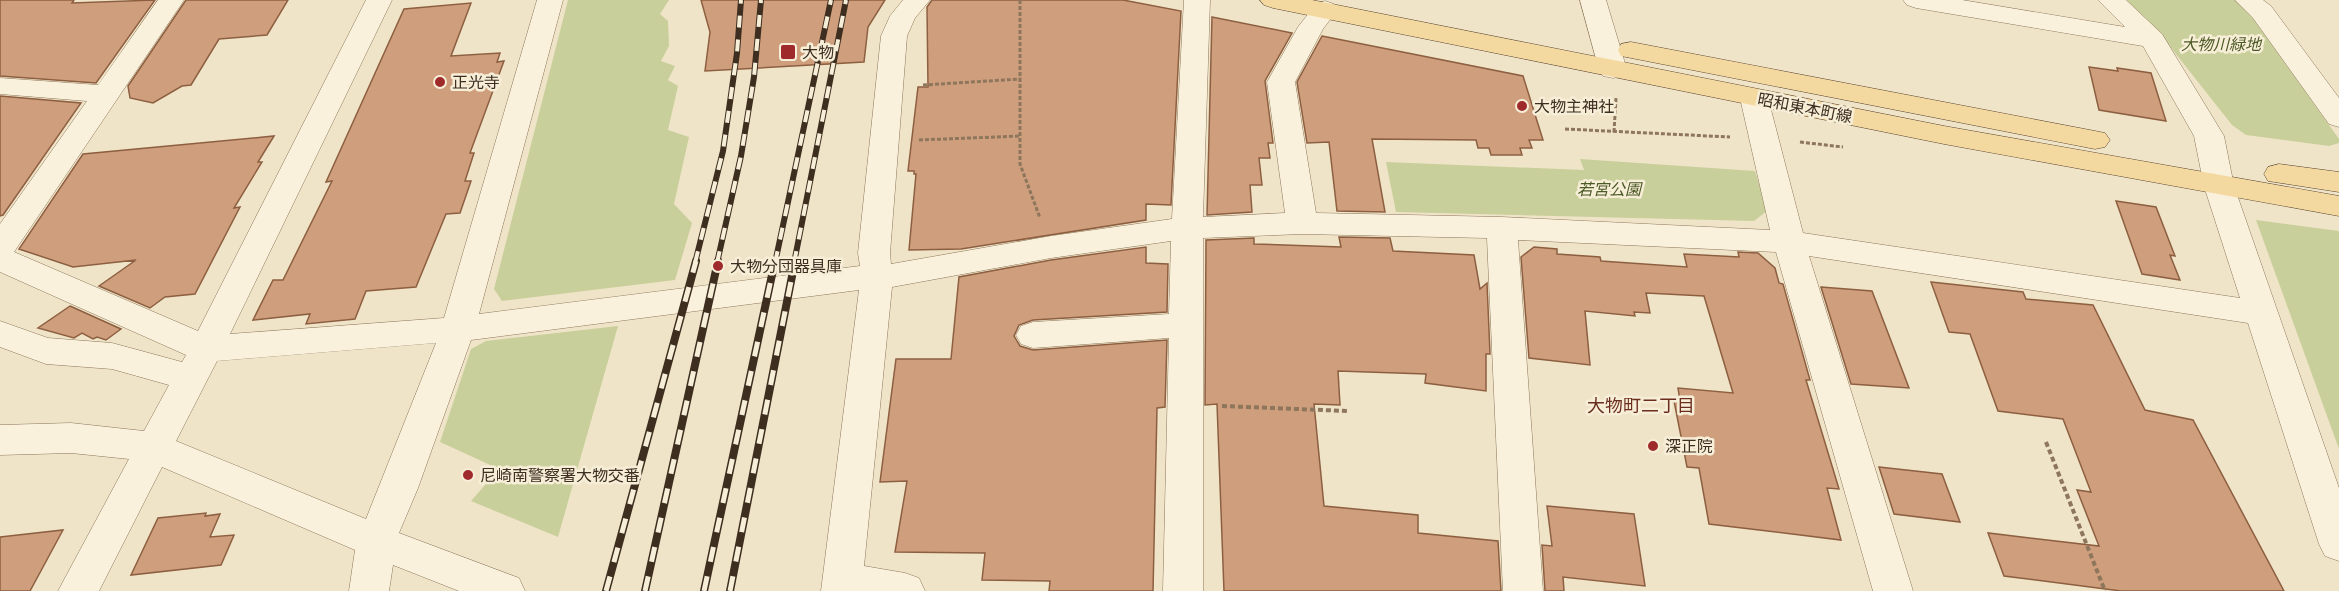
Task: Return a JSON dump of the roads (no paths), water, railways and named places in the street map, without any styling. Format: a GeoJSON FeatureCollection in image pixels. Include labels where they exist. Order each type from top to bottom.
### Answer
{"type":"FeatureCollection","features":[{"type":"Feature","properties":{"kind":"main road","name":"昭和東本町線"},"geometry":{"type":"LineString","coordinates":[[1273,0],[1979,142],[2155,172],[2339,182]]}},
{"type":"Feature","properties":{"kind":"main road","name":"昭和東本町線"},"geometry":{"type":"LineString","coordinates":[[1373,0],[1612,68],[2217,175],[2339,206]]}},
{"type":"Feature","properties":{"kind":"street"},"geometry":{"type":"LineString","coordinates":[[0,248],[171,0]]}},
{"type":"Feature","properties":{"kind":"street"},"geometry":{"type":"LineString","coordinates":[[78,591],[206,349],[379,0]]}},
{"type":"Feature","properties":{"kind":"street"},"geometry":{"type":"LineString","coordinates":[[369,591],[376,541],[399,488],[458,329],[550,0]]}},
{"type":"Feature","properties":{"kind":"street"},"geometry":{"type":"LineString","coordinates":[[905,591],[872,584],[842,588],[877,277],[874,253],[898,24],[917,0]]}},
{"type":"Feature","properties":{"kind":"street"},"geometry":{"type":"LineString","coordinates":[[1183,591],[1187,228],[1197,0]]}},
{"type":"Feature","properties":{"kind":"street"},"geometry":{"type":"LineString","coordinates":[[1593,0],[1612,68]]}},
{"type":"Feature","properties":{"kind":"street"},"geometry":{"type":"LineString","coordinates":[[1916,0],[2152,40]]}},
{"type":"Feature","properties":{"kind":"street"},"geometry":{"type":"LineString","coordinates":[[2003,0],[2022,17]]}},
{"type":"Feature","properties":{"kind":"street"},"geometry":{"type":"LineString","coordinates":[[2111,0],[2152,40],[2209,136],[2217,175],[2260,313],[2339,544]]}},
{"type":"Feature","properties":{"kind":"street"},"geometry":{"type":"LineString","coordinates":[[2248,0],[2262,12],[2339,118]]}},
{"type":"Feature","properties":{"kind":"street"},"geometry":{"type":"LineString","coordinates":[[1302,223],[1281,82],[1311,27],[1325,9]]}},
{"type":"Feature","properties":{"kind":"street"},"geometry":{"type":"LineString","coordinates":[[0,86],[105,94]]}},
{"type":"Feature","properties":{"kind":"street"},"geometry":{"type":"LineString","coordinates":[[1754,98],[1789,242],[1893,591]]}},
{"type":"Feature","properties":{"kind":"street"},"geometry":{"type":"LineString","coordinates":[[0,259],[206,349],[458,329],[835,280],[910,274],[1051,247],[1187,228],[1302,223],[1502,228],[1789,242],[2260,313]]}},
{"type":"Feature","properties":{"kind":"street"},"geometry":{"type":"LineString","coordinates":[[1502,228],[1523,591]]}},
{"type":"Feature","properties":{"kind":"street"},"geometry":{"type":"LineString","coordinates":[[1033,335],[1185,325]]}},
{"type":"Feature","properties":{"kind":"street"},"geometry":{"type":"LineString","coordinates":[[0,334],[46,351],[112,356],[190,378]]}},
{"type":"Feature","properties":{"kind":"street"},"geometry":{"type":"LineString","coordinates":[[0,440],[71,438],[153,447],[376,541],[505,591]]}},
{"type":"Feature","properties":{"kind":"railway"},"geometry":{"type":"LineString","coordinates":[[695,263],[723,151],[737,53],[741,0]]}},
{"type":"Feature","properties":{"kind":"railway"},"geometry":{"type":"LineString","coordinates":[[717,263],[741,156],[754,77],[761,0]]}},
{"type":"Feature","properties":{"kind":"railway"},"geometry":{"type":"LineString","coordinates":[[775,263],[831,0]]}},
{"type":"Feature","properties":{"kind":"railway"},"geometry":{"type":"LineString","coordinates":[[794,263],[846,0]]}},
{"type":"Feature","properties":{"kind":"railway"},"geometry":{"type":"LineString","coordinates":[[606,591],[696,261]]}},
{"type":"Feature","properties":{"kind":"railway"},"geometry":{"type":"LineString","coordinates":[[645,591],[718,261]]}},
{"type":"Feature","properties":{"kind":"railway"},"geometry":{"type":"LineString","coordinates":[[704,591],[775,261]]}},
{"type":"Feature","properties":{"kind":"railway"},"geometry":{"type":"LineString","coordinates":[[730,591],[795,261]]}},
{"type":"Feature","properties":{"kind":"place","name":"大物"},"geometry":{"type":"Point","coordinates":[788,52]}},
{"type":"Feature","properties":{"kind":"place","name":"正光寺"},"geometry":{"type":"Point","coordinates":[440,82]}},
{"type":"Feature","properties":{"kind":"place","name":"大物主神社"},"geometry":{"type":"Point","coordinates":[1522,106]}},
{"type":"Feature","properties":{"kind":"place","name":"大物分団器具庫"},"geometry":{"type":"Point","coordinates":[718,266]}},
{"type":"Feature","properties":{"kind":"place","name":"深正院"},"geometry":{"type":"Point","coordinates":[1653,446]}},
{"type":"Feature","properties":{"kind":"place","name":"尼崎南警察署大物交番"},"geometry":{"type":"Point","coordinates":[468,475]}},
{"type":"Feature","properties":{"kind":"district","name":"大物町二丁目"},"geometry":{"type":"Point","coordinates":[1641,406]}},
{"type":"Feature","properties":{"kind":"park label","name":"大物川緑地"},"geometry":{"type":"Point","coordinates":[2221,44]}},
{"type":"Feature","properties":{"kind":"park label","name":"若宮公園"},"geometry":{"type":"Point","coordinates":[1609,189]}}]}
